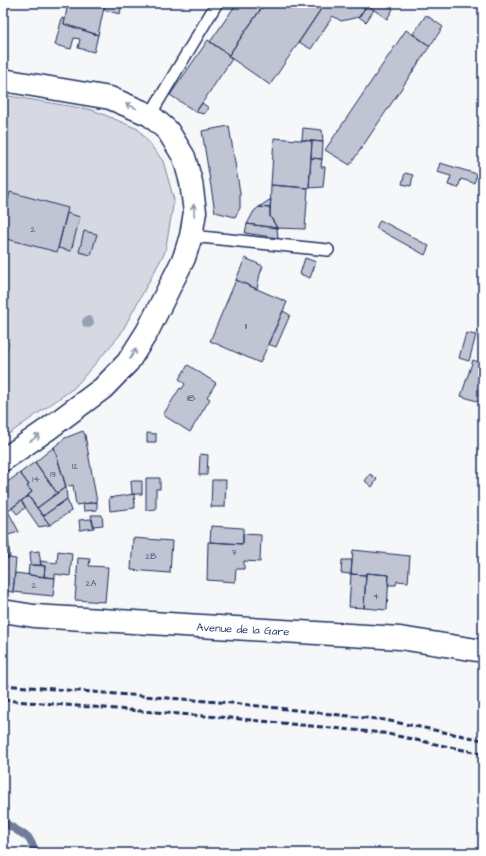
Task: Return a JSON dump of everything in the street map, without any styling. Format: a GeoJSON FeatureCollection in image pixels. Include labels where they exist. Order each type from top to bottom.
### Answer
{"type":"FeatureCollection","features":[{"type":"Feature","properties":{"kind":"street"},"geometry":{"type":"LineString","coordinates":[[3,80],[110,98],[150,115],[168,131],[184,157],[191,182],[195,212],[191,236],[184,258],[147,332],[128,362],[103,388],[3,460]]}},
{"type":"Feature","properties":{"kind":"street","name":"Avenue de la Gare"},"geometry":{"type":"LineString","coordinates":[[3,611],[34,616],[400,638],[483,651]]}},
{"type":"Feature","properties":{"kind":"lane"},"geometry":{"type":"LineString","coordinates":[[150,115],[217,3]]}},
{"type":"Feature","properties":{"kind":"lane"},"geometry":{"type":"LineString","coordinates":[[191,236],[328,250]]}},
{"type":"Feature","properties":{"kind":"shaded area"},"geometry":{"type":"Polygon","coordinates":[[[3,95],[93,110],[138,129],[163,161],[174,200],[165,252],[120,335],[74,388],[3,438],[3,358],[9,344],[3,338],[3,95]]]}},
{"type":"Feature","properties":{"kind":"building"},"geometry":{"type":"Polygon","coordinates":[[[68,3],[105,3],[98,35],[64,24],[68,3]]]}},
{"type":"Feature","properties":{"kind":"building"},"geometry":{"type":"Polygon","coordinates":[[[105,3],[122,3],[120,14],[104,10],[105,3]]]}},
{"type":"Feature","properties":{"kind":"building"},"geometry":{"type":"Polygon","coordinates":[[[237,3],[265,3],[229,55],[210,42],[237,3]]]}},
{"type":"Feature","properties":{"kind":"building"},"geometry":{"type":"Polygon","coordinates":[[[265,3],[325,3],[270,85],[228,56],[265,3]]]}},
{"type":"Feature","properties":{"kind":"building"},"geometry":{"type":"Polygon","coordinates":[[[325,3],[367,3],[367,5],[359,17],[341,21],[333,16],[311,49],[299,42],[325,3]]]}},
{"type":"Feature","properties":{"kind":"building"},"geometry":{"type":"Polygon","coordinates":[[[367,3],[384,3],[393,9],[387,19],[367,5],[367,3]]]}},
{"type":"Feature","properties":{"kind":"building"},"geometry":{"type":"Polygon","coordinates":[[[367,5],[374,10],[366,22],[359,17],[367,5]]]}},
{"type":"Feature","properties":{"kind":"building"},"geometry":{"type":"Polygon","coordinates":[[[426,15],[443,27],[430,46],[413,34],[426,15]]]}},
{"type":"Feature","properties":{"kind":"building"},"geometry":{"type":"Polygon","coordinates":[[[62,18],[65,19],[64,24],[98,35],[94,52],[78,48],[80,39],[74,38],[71,49],[55,45],[62,18]]]}},
{"type":"Feature","properties":{"kind":"building"},"geometry":{"type":"Polygon","coordinates":[[[406,30],[430,46],[350,165],[325,150],[406,30]]]}},
{"type":"Feature","properties":{"kind":"building"},"geometry":{"type":"Polygon","coordinates":[[[208,40],[229,55],[228,56],[232,59],[196,112],[170,95],[208,40]]]}},
{"type":"Feature","properties":{"kind":"building"},"geometry":{"type":"Polygon","coordinates":[[[202,103],[209,108],[204,114],[196,112],[202,103]]]}},
{"type":"Feature","properties":{"kind":"building"},"geometry":{"type":"Polygon","coordinates":[[[229,126],[240,193],[240,208],[235,217],[215,212],[202,131],[229,126]]]}},
{"type":"Feature","properties":{"kind":"building"},"geometry":{"type":"Polygon","coordinates":[[[303,128],[322,130],[323,142],[302,140],[303,128]]]}},
{"type":"Feature","properties":{"kind":"building"},"geometry":{"type":"Polygon","coordinates":[[[274,138],[312,141],[309,188],[271,185],[274,138]]]}},
{"type":"Feature","properties":{"kind":"building"},"geometry":{"type":"Polygon","coordinates":[[[312,141],[323,142],[322,159],[311,158],[312,141]]]}},
{"type":"Feature","properties":{"kind":"building"},"geometry":{"type":"Polygon","coordinates":[[[311,158],[322,159],[321,167],[325,167],[323,187],[309,188],[311,158]]]}},
{"type":"Feature","properties":{"kind":"building"},"geometry":{"type":"Polygon","coordinates":[[[440,163],[477,174],[474,183],[461,179],[458,188],[448,185],[451,176],[437,172],[440,163]]]}},
{"type":"Feature","properties":{"kind":"building"},"geometry":{"type":"Polygon","coordinates":[[[405,173],[413,175],[411,186],[402,184],[405,173]]]}},
{"type":"Feature","properties":{"kind":"building"},"geometry":{"type":"Polygon","coordinates":[[[271,185],[308,188],[305,229],[277,228],[270,216],[271,185]]]}},
{"type":"Feature","properties":{"kind":"building"},"geometry":{"type":"Polygon","coordinates":[[[10,192],[68,208],[57,252],[3,238],[3,220],[10,192]]]}},
{"type":"Feature","properties":{"kind":"building"},"geometry":{"type":"Polygon","coordinates":[[[271,199],[270,208],[259,207],[271,199]]]}},
{"type":"Feature","properties":{"kind":"building"},"geometry":{"type":"Polygon","coordinates":[[[259,207],[270,208],[270,216],[277,228],[247,224],[254,211],[259,207]]]}},
{"type":"Feature","properties":{"kind":"building"},"geometry":{"type":"Polygon","coordinates":[[[67,213],[80,217],[71,251],[58,248],[67,213]]]}},
{"type":"Feature","properties":{"kind":"building"},"geometry":{"type":"Polygon","coordinates":[[[380,220],[429,246],[425,255],[376,228],[380,220]]]}},
{"type":"Feature","properties":{"kind":"building"},"geometry":{"type":"Polygon","coordinates":[[[247,224],[277,228],[278,238],[245,233],[247,224]]]}},
{"type":"Feature","properties":{"kind":"building"},"geometry":{"type":"Polygon","coordinates":[[[84,231],[97,234],[91,255],[79,252],[84,231]]]}},
{"type":"Feature","properties":{"kind":"building"},"geometry":{"type":"Polygon","coordinates":[[[245,258],[263,266],[257,289],[236,280],[245,258]]]}},
{"type":"Feature","properties":{"kind":"building"},"geometry":{"type":"Polygon","coordinates":[[[305,258],[316,262],[310,278],[300,274],[305,258]]]}},
{"type":"Feature","properties":{"kind":"building"},"geometry":{"type":"Polygon","coordinates":[[[236,280],[287,302],[260,363],[210,341],[236,280]]]}},
{"type":"Feature","properties":{"kind":"building"},"geometry":{"type":"Polygon","coordinates":[[[283,311],[290,315],[276,347],[268,344],[283,311]]]}},
{"type":"Feature","properties":{"kind":"building"},"geometry":{"type":"Polygon","coordinates":[[[466,333],[476,335],[469,361],[459,358],[466,333]]]}},
{"type":"Feature","properties":{"kind":"building"},"geometry":{"type":"Polygon","coordinates":[[[473,360],[483,364],[483,403],[461,396],[473,360]]]}},
{"type":"Feature","properties":{"kind":"building"},"geometry":{"type":"Polygon","coordinates":[[[188,365],[216,383],[207,397],[210,399],[190,432],[163,415],[180,388],[182,389],[185,384],[179,379],[188,365]]]}},
{"type":"Feature","properties":{"kind":"building"},"geometry":{"type":"Polygon","coordinates":[[[83,431],[97,502],[76,505],[73,485],[66,487],[54,447],[65,438],[83,431]]]}},
{"type":"Feature","properties":{"kind":"building"},"geometry":{"type":"Polygon","coordinates":[[[147,433],[156,434],[156,442],[147,442],[147,433]]]}},
{"type":"Feature","properties":{"kind":"building"},"geometry":{"type":"Polygon","coordinates":[[[54,447],[66,487],[57,493],[35,462],[54,447]]]}},
{"type":"Feature","properties":{"kind":"building"},"geometry":{"type":"Polygon","coordinates":[[[200,454],[208,455],[207,475],[199,475],[200,454]]]}},
{"type":"Feature","properties":{"kind":"building"},"geometry":{"type":"Polygon","coordinates":[[[35,462],[57,493],[37,508],[28,495],[32,492],[27,486],[29,485],[20,473],[35,462]]]}},
{"type":"Feature","properties":{"kind":"building"},"geometry":{"type":"Polygon","coordinates":[[[20,473],[29,485],[27,486],[32,492],[3,514],[3,485],[20,473]]]}},
{"type":"Feature","properties":{"kind":"building"},"geometry":{"type":"Polygon","coordinates":[[[370,474],[377,479],[372,487],[365,481],[370,474]]]}},
{"type":"Feature","properties":{"kind":"building"},"geometry":{"type":"Polygon","coordinates":[[[146,478],[160,478],[160,489],[156,489],[156,509],[146,510],[146,478]]]}},
{"type":"Feature","properties":{"kind":"building"},"geometry":{"type":"Polygon","coordinates":[[[212,480],[226,480],[225,507],[211,507],[212,480]]]}},
{"type":"Feature","properties":{"kind":"building"},"geometry":{"type":"Polygon","coordinates":[[[131,481],[142,481],[142,494],[132,494],[131,481]]]}},
{"type":"Feature","properties":{"kind":"building"},"geometry":{"type":"Polygon","coordinates":[[[66,487],[67,499],[43,516],[37,508],[66,487]]]}},
{"type":"Feature","properties":{"kind":"building"},"geometry":{"type":"Polygon","coordinates":[[[134,494],[135,508],[110,511],[109,498],[134,494]]]}},
{"type":"Feature","properties":{"kind":"building"},"geometry":{"type":"Polygon","coordinates":[[[28,496],[50,525],[39,527],[21,501],[28,496]]]}},
{"type":"Feature","properties":{"kind":"building"},"geometry":{"type":"Polygon","coordinates":[[[67,499],[71,511],[50,525],[43,516],[67,499]]]}},
{"type":"Feature","properties":{"kind":"building"},"geometry":{"type":"Polygon","coordinates":[[[21,501],[26,507],[17,514],[12,508],[21,501]]]}},
{"type":"Feature","properties":{"kind":"building"},"geometry":{"type":"Polygon","coordinates":[[[97,502],[97,510],[84,511],[83,504],[97,502]]]}},
{"type":"Feature","properties":{"kind":"building"},"geometry":{"type":"Polygon","coordinates":[[[8,511],[19,532],[4,536],[3,514],[8,511]]]}},
{"type":"Feature","properties":{"kind":"building"},"geometry":{"type":"Polygon","coordinates":[[[91,515],[102,515],[103,525],[94,526],[91,515]]]}},
{"type":"Feature","properties":{"kind":"building"},"geometry":{"type":"Polygon","coordinates":[[[91,519],[94,528],[80,530],[79,520],[91,519]]]}},
{"type":"Feature","properties":{"kind":"building"},"geometry":{"type":"Polygon","coordinates":[[[211,526],[243,528],[243,544],[210,542],[211,526]]]}},
{"type":"Feature","properties":{"kind":"building"},"geometry":{"type":"Polygon","coordinates":[[[243,534],[261,535],[260,562],[244,561],[244,569],[236,569],[235,582],[207,580],[208,542],[243,544],[243,534]]]}},
{"type":"Feature","properties":{"kind":"building"},"geometry":{"type":"Polygon","coordinates":[[[8,535],[10,558],[7,558],[4,536],[8,535]]]}},
{"type":"Feature","properties":{"kind":"building"},"geometry":{"type":"Polygon","coordinates":[[[133,538],[172,541],[170,573],[131,570],[133,538]]]}},
{"type":"Feature","properties":{"kind":"building"},"geometry":{"type":"Polygon","coordinates":[[[4,539],[7,558],[3,557],[4,539]]]}},
{"type":"Feature","properties":{"kind":"building"},"geometry":{"type":"Polygon","coordinates":[[[353,550],[410,556],[408,582],[397,581],[396,585],[388,585],[389,575],[366,573],[366,575],[351,574],[353,550]]]}},
{"type":"Feature","properties":{"kind":"building"},"geometry":{"type":"Polygon","coordinates":[[[39,551],[41,565],[31,565],[30,552],[39,551]]]}},
{"type":"Feature","properties":{"kind":"building"},"geometry":{"type":"Polygon","coordinates":[[[58,551],[72,553],[70,576],[55,574],[55,578],[44,577],[45,566],[41,565],[40,561],[57,563],[58,551]]]}},
{"type":"Feature","properties":{"kind":"building"},"geometry":{"type":"Polygon","coordinates":[[[3,557],[16,559],[13,592],[3,591],[3,557]]]}},
{"type":"Feature","properties":{"kind":"building"},"geometry":{"type":"Polygon","coordinates":[[[78,558],[90,559],[89,566],[108,567],[105,602],[75,600],[78,558]]]}},
{"type":"Feature","properties":{"kind":"building"},"geometry":{"type":"Polygon","coordinates":[[[342,560],[352,560],[351,574],[341,573],[342,560]]]}},
{"type":"Feature","properties":{"kind":"building"},"geometry":{"type":"Polygon","coordinates":[[[29,565],[45,566],[44,577],[28,575],[29,565]]]}},
{"type":"Feature","properties":{"kind":"building"},"geometry":{"type":"Polygon","coordinates":[[[15,573],[55,578],[53,596],[13,592],[15,573]]]}},
{"type":"Feature","properties":{"kind":"building"},"geometry":{"type":"Polygon","coordinates":[[[366,573],[389,575],[387,610],[364,608],[366,573]]]}},
{"type":"Feature","properties":{"kind":"building"},"geometry":{"type":"Polygon","coordinates":[[[351,574],[366,575],[364,608],[349,607],[351,574]]]}},
{"type":"Feature","properties":{"kind":"waterway"},"geometry":{"type":"LineString","coordinates":[[3,822],[28,837],[37,853]]}},
{"type":"Feature","properties":{"kind":"railway"},"geometry":{"type":"LineString","coordinates":[[3,685],[232,703],[385,720],[483,740]]}},
{"type":"Feature","properties":{"kind":"railway"},"geometry":{"type":"LineString","coordinates":[[3,700],[230,718],[383,733],[483,754]]}}]}
